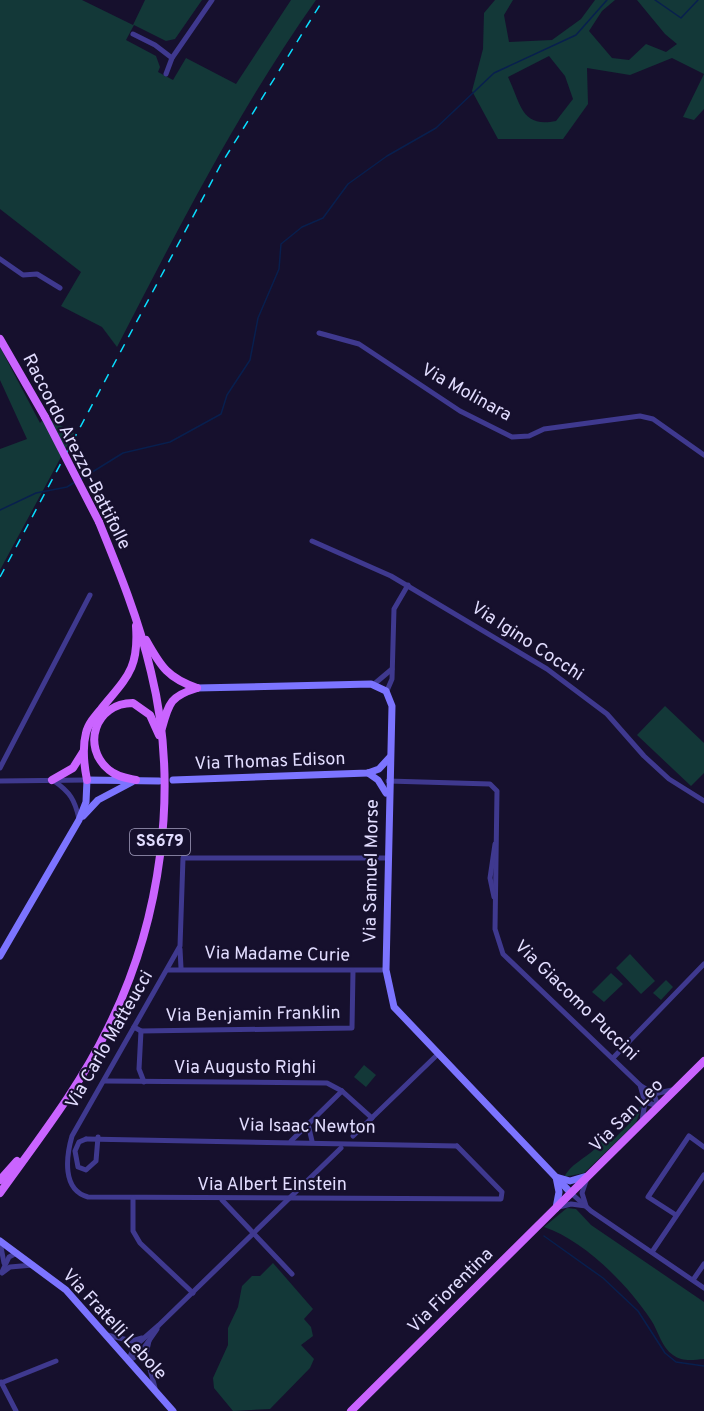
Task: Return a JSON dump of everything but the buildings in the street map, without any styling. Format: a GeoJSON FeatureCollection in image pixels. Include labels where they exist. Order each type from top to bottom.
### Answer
{"type":"FeatureCollection","features":[{"type":"Feature","properties":{"kind":"main road","name":"Raccordo Arezzo-Battifolle"},"geometry":{"type":"LineString","coordinates":[[0,339],[45,417],[99,522],[140,629],[152,675],[161,732],[164,787],[158,870],[146,927],[129,983],[106,1032],[72,1090],[35,1143],[3,1182]]}},
{"type":"Feature","properties":{"kind":"main road"},"geometry":{"type":"LineString","coordinates":[[52,780],[73,768],[83,750],[88,726],[133,666],[137,649],[135,618]]}},
{"type":"Feature","properties":{"kind":"main road"},"geometry":{"type":"LineString","coordinates":[[140,629],[164,670],[177,681],[197,688]]}},
{"type":"Feature","properties":{"kind":"main road"},"geometry":{"type":"LineString","coordinates":[[161,732],[168,707],[178,694],[197,688]]}},
{"type":"Feature","properties":{"kind":"main road"},"geometry":{"type":"LineString","coordinates":[[86,778],[90,737],[99,720],[111,708],[133,704],[150,715],[162,742]]}},
{"type":"Feature","properties":{"kind":"main road"},"geometry":{"type":"LineString","coordinates":[[99,720],[95,743],[102,763],[118,776],[136,780]]}},
{"type":"Feature","properties":{"kind":"main road"},"geometry":{"type":"LineString","coordinates":[[83,750],[86,778]]}},
{"type":"Feature","properties":{"kind":"main road","name":"Via San Leo"},"geometry":{"type":"LineString","coordinates":[[571,1193],[704,1062]]}},
{"type":"Feature","properties":{"kind":"main road","name":"SS679"},"geometry":{"type":"LineString","coordinates":[[0,1193],[3,1182]]}},
{"type":"Feature","properties":{"kind":"main road","name":"Via Fiorentina"},"geometry":{"type":"LineString","coordinates":[[357,1409],[571,1193]]}},
{"type":"Feature","properties":{"kind":"street"},"geometry":{"type":"LineString","coordinates":[[166,74],[172,58],[212,0]]}},
{"type":"Feature","properties":{"kind":"street"},"geometry":{"type":"LineString","coordinates":[[133,34],[155,45],[172,58]]}},
{"type":"Feature","properties":{"kind":"street"},"geometry":{"type":"LineString","coordinates":[[0,259],[23,275],[37,274],[60,288]]}},
{"type":"Feature","properties":{"kind":"street","name":"Via Molinara"},"geometry":{"type":"LineString","coordinates":[[319,333],[359,344],[460,411],[513,436],[529,436],[544,429],[640,416],[653,419],[704,454]]}},
{"type":"Feature","properties":{"kind":"street","name":"Via Igino Cocchi"},"geometry":{"type":"LineString","coordinates":[[312,541],[408,585],[547,669],[608,714],[644,756],[669,779],[704,801]]}},
{"type":"Feature","properties":{"kind":"street"},"geometry":{"type":"LineString","coordinates":[[392,706],[394,609],[408,585]]}},
{"type":"Feature","properties":{"kind":"street"},"geometry":{"type":"LineString","coordinates":[[0,768],[90,595]]}},
{"type":"Feature","properties":{"kind":"street"},"geometry":{"type":"LineString","coordinates":[[373,685],[393,668]]}},
{"type":"Feature","properties":{"kind":"street"},"geometry":{"type":"LineString","coordinates":[[384,691],[393,668]]}},
{"type":"Feature","properties":{"kind":"street"},"geometry":{"type":"LineString","coordinates":[[384,691],[392,679]]}},
{"type":"Feature","properties":{"kind":"street"},"geometry":{"type":"LineString","coordinates":[[197,688],[373,685],[384,691]]}},
{"type":"Feature","properties":{"kind":"street","name":"Via Samuel Morse"},"geometry":{"type":"LineString","coordinates":[[384,691],[392,706],[388,776],[386,970],[394,1007],[437,1055],[571,1193]]}},
{"type":"Feature","properties":{"kind":"street"},"geometry":{"type":"LineString","coordinates":[[388,776],[379,769],[389,759]]}},
{"type":"Feature","properties":{"kind":"street","name":"Via Thomas Edison"},"geometry":{"type":"LineString","coordinates":[[173,780],[368,773],[379,769]]}},
{"type":"Feature","properties":{"kind":"street"},"geometry":{"type":"LineString","coordinates":[[368,773],[378,780],[388,798]]}},
{"type":"Feature","properties":{"kind":"street"},"geometry":{"type":"LineString","coordinates":[[378,780],[388,776]]}},
{"type":"Feature","properties":{"kind":"street","name":"Via Giacomo Puccini"},"geometry":{"type":"LineString","coordinates":[[388,776],[490,784],[497,791],[497,831],[490,878],[495,904],[495,929],[503,954],[640,1085],[645,1102]]}},
{"type":"Feature","properties":{"kind":"street"},"geometry":{"type":"LineString","coordinates":[[0,956],[79,820],[86,802],[86,778]]}},
{"type":"Feature","properties":{"kind":"street"},"geometry":{"type":"LineString","coordinates":[[0,781],[86,778],[159,781]]}},
{"type":"Feature","properties":{"kind":"street"},"geometry":{"type":"LineString","coordinates":[[52,780],[67,790],[75,801],[79,820]]}},
{"type":"Feature","properties":{"kind":"street"},"geometry":{"type":"LineString","coordinates":[[79,820],[98,800],[136,780]]}},
{"type":"Feature","properties":{"kind":"street","name":"Via Carlo Matteucci"},"geometry":{"type":"LineString","coordinates":[[181,968],[183,858],[388,858]]}},
{"type":"Feature","properties":{"kind":"street","name":"Via Carlo Matteucci"},"geometry":{"type":"LineString","coordinates":[[68,1150],[72,1136],[180,946]]}},
{"type":"Feature","properties":{"kind":"street"},"geometry":{"type":"LineString","coordinates":[[613,1058],[704,964]]}},
{"type":"Feature","properties":{"kind":"street","name":"Via Madame Curie"},"geometry":{"type":"LineString","coordinates":[[168,970],[181,968],[386,970]]}},
{"type":"Feature","properties":{"kind":"street","name":"Via Benjamin Franklin"},"geometry":{"type":"LineString","coordinates":[[134,1027],[141,1031],[352,1028],[353,971]]}},
{"type":"Feature","properties":{"kind":"street"},"geometry":{"type":"LineString","coordinates":[[141,1031],[139,1069],[144,1082]]}},
{"type":"Feature","properties":{"kind":"street"},"geometry":{"type":"LineString","coordinates":[[353,1136],[437,1055]]}},
{"type":"Feature","properties":{"kind":"street","name":"Via Augusto Righi"},"geometry":{"type":"LineString","coordinates":[[105,1081],[327,1083],[342,1091],[372,1118]]}},
{"type":"Feature","properties":{"kind":"street"},"geometry":{"type":"LineString","coordinates":[[640,1085],[654,1094],[658,1106]]}},
{"type":"Feature","properties":{"kind":"street"},"geometry":{"type":"LineString","coordinates":[[654,1094],[676,1089]]}},
{"type":"Feature","properties":{"kind":"street"},"geometry":{"type":"LineString","coordinates":[[291,1141],[342,1091]]}},
{"type":"Feature","properties":{"kind":"street"},"geometry":{"type":"LineString","coordinates":[[641,1124],[645,1102],[658,1106]]}},
{"type":"Feature","properties":{"kind":"street"},"geometry":{"type":"LineString","coordinates":[[308,1124],[312,1141]]}},
{"type":"Feature","properties":{"kind":"street"},"geometry":{"type":"LineString","coordinates":[[676,1215],[648,1197],[689,1136],[704,1147]]}},
{"type":"Feature","properties":{"kind":"street","name":"Via Isaac Newton"},"geometry":{"type":"LineString","coordinates":[[98,1137],[97,1145],[96,1161],[86,1170],[78,1167],[75,1151],[79,1142],[86,1139],[291,1141],[312,1141],[457,1146],[499,1188]]}},
{"type":"Feature","properties":{"kind":"street"},"geometry":{"type":"LineString","coordinates":[[128,1360],[139,1355],[146,1339],[159,1325],[341,1148]]}},
{"type":"Feature","properties":{"kind":"street","name":"Via Albert Einstein"},"geometry":{"type":"LineString","coordinates":[[68,1150],[69,1178],[72,1188],[80,1195],[222,1200],[496,1202],[502,1195],[499,1188]]}},
{"type":"Feature","properties":{"kind":"street"},"geometry":{"type":"LineString","coordinates":[[586,1206],[571,1204],[556,1208],[559,1192],[556,1177],[570,1180],[590,1174]]}},
{"type":"Feature","properties":{"kind":"street"},"geometry":{"type":"LineString","coordinates":[[586,1206],[582,1193],[590,1174]]}},
{"type":"Feature","properties":{"kind":"street"},"geometry":{"type":"LineString","coordinates":[[652,1252],[704,1175]]}},
{"type":"Feature","properties":{"kind":"street"},"geometry":{"type":"LineString","coordinates":[[571,1193],[586,1206],[704,1288]]}},
{"type":"Feature","properties":{"kind":"street"},"geometry":{"type":"LineString","coordinates":[[133,1198],[133,1231],[140,1243],[193,1293]]}},
{"type":"Feature","properties":{"kind":"street"},"geometry":{"type":"LineString","coordinates":[[222,1200],[292,1274]]}},
{"type":"Feature","properties":{"kind":"street"},"geometry":{"type":"LineString","coordinates":[[0,1241],[4,1263],[1,1275]]}},
{"type":"Feature","properties":{"kind":"street","name":"Via Fratelli Lebole"},"geometry":{"type":"LineString","coordinates":[[0,1241],[66,1290],[173,1411]]}},
{"type":"Feature","properties":{"kind":"street"},"geometry":{"type":"LineString","coordinates":[[4,1263],[17,1253]]}},
{"type":"Feature","properties":{"kind":"street"},"geometry":{"type":"LineString","coordinates":[[1,1275],[10,1267],[17,1253]]}},
{"type":"Feature","properties":{"kind":"street"},"geometry":{"type":"LineString","coordinates":[[693,1280],[704,1264]]}},
{"type":"Feature","properties":{"kind":"street"},"geometry":{"type":"LineString","coordinates":[[10,1267],[33,1265]]}},
{"type":"Feature","properties":{"kind":"street"},"geometry":{"type":"LineString","coordinates":[[105,1334],[117,1339],[132,1341],[146,1339]]}},
{"type":"Feature","properties":{"kind":"street"},"geometry":{"type":"LineString","coordinates":[[146,1339],[147,1363],[157,1394]]}},
{"type":"Feature","properties":{"kind":"street"},"geometry":{"type":"LineString","coordinates":[[16,1411],[1,1382],[56,1361]]}},
{"type":"Feature","properties":{"kind":"green space"},"geometry":{"type":"Polygon","coordinates":[[[0,0],[82,0],[133,25],[145,0],[202,0],[175,39],[166,41],[134,25],[126,40],[156,56],[160,67],[158,72],[173,80],[186,58],[236,84],[291,0],[316,0],[235,127],[186,214],[117,347],[102,327],[61,306],[81,272],[0,209],[0,0]]]}},
{"type":"Feature","properties":{"kind":"green space"},"geometry":{"type":"Polygon","coordinates":[[[495,0],[513,0],[504,15],[509,42],[552,40],[581,19],[595,0],[615,0],[602,11],[589,31],[612,58],[629,60],[646,44],[666,52],[677,44],[665,34],[637,0],[704,0],[704,74],[672,58],[630,75],[587,68],[588,104],[563,139],[498,139],[472,91],[483,49],[484,13],[495,0]],[[549,56],[508,77],[524,112],[536,121],[544,122],[556,121],[573,99],[565,76],[549,56]]]}},
{"type":"Feature","properties":{"kind":"green space"},"geometry":{"type":"Polygon","coordinates":[[[704,74],[704,109],[694,120],[683,117],[704,74]]]}},
{"type":"Feature","properties":{"kind":"green space"},"geometry":{"type":"Polygon","coordinates":[[[0,347],[40,423],[45,417],[74,433],[0,570],[0,449],[27,439],[0,380],[0,347]]]}},
{"type":"Feature","properties":{"kind":"green space"},"geometry":{"type":"Polygon","coordinates":[[[665,706],[704,743],[704,773],[691,786],[637,735],[665,706]]]}},
{"type":"Feature","properties":{"kind":"green space"},"geometry":{"type":"Polygon","coordinates":[[[630,954],[655,981],[641,994],[616,968],[630,954]]]}},
{"type":"Feature","properties":{"kind":"green space"},"geometry":{"type":"Polygon","coordinates":[[[611,973],[623,984],[604,1002],[592,992],[611,973]]]}},
{"type":"Feature","properties":{"kind":"green space"},"geometry":{"type":"Polygon","coordinates":[[[666,980],[673,987],[661,1000],[653,993],[666,980]]]}},
{"type":"Feature","properties":{"kind":"green space"},"geometry":{"type":"Polygon","coordinates":[[[364,1065],[376,1075],[366,1087],[354,1077],[364,1065]]]}},
{"type":"Feature","properties":{"kind":"green space"},"geometry":{"type":"Polygon","coordinates":[[[642,1105],[636,1123],[584,1173],[564,1177],[574,1165],[595,1149],[595,1143],[600,1138],[611,1142],[631,1122],[629,1118],[642,1105]]]}},
{"type":"Feature","properties":{"kind":"green space"},"geometry":{"type":"Polygon","coordinates":[[[567,1208],[576,1209],[591,1225],[704,1302],[704,1359],[684,1360],[669,1352],[642,1307],[618,1279],[590,1253],[559,1233],[544,1227],[567,1208]]]}},
{"type":"Feature","properties":{"kind":"green space"},"geometry":{"type":"Polygon","coordinates":[[[273,1263],[313,1309],[304,1319],[311,1327],[313,1336],[301,1345],[314,1359],[310,1368],[270,1409],[233,1411],[214,1388],[213,1378],[228,1345],[228,1328],[238,1307],[242,1286],[252,1276],[260,1276],[273,1263]]]}},
{"type":"Feature","properties":{"kind":"waterway"},"geometry":{"type":"LineString","coordinates":[[81,479],[123,453],[170,442],[221,414],[227,395],[250,360],[258,318],[279,269],[281,244],[302,227],[323,218],[348,184],[387,156],[436,128],[494,73],[576,35],[607,0]]}},
{"type":"Feature","properties":{"kind":"waterway"},"geometry":{"type":"LineString","coordinates":[[655,0],[681,18],[698,0]]}},
{"type":"Feature","properties":{"kind":"waterway"},"geometry":{"type":"LineString","coordinates":[[0,510],[36,493],[67,487],[75,482]]}},
{"type":"Feature","properties":{"kind":"waterway"},"geometry":{"type":"LineString","coordinates":[[544,1236],[603,1278],[638,1311],[665,1353],[676,1362],[704,1366]]}},
{"type":"Feature","properties":{"kind":"railway"},"geometry":{"type":"LineString","coordinates":[[0,577],[220,166],[323,0]]}}]}
